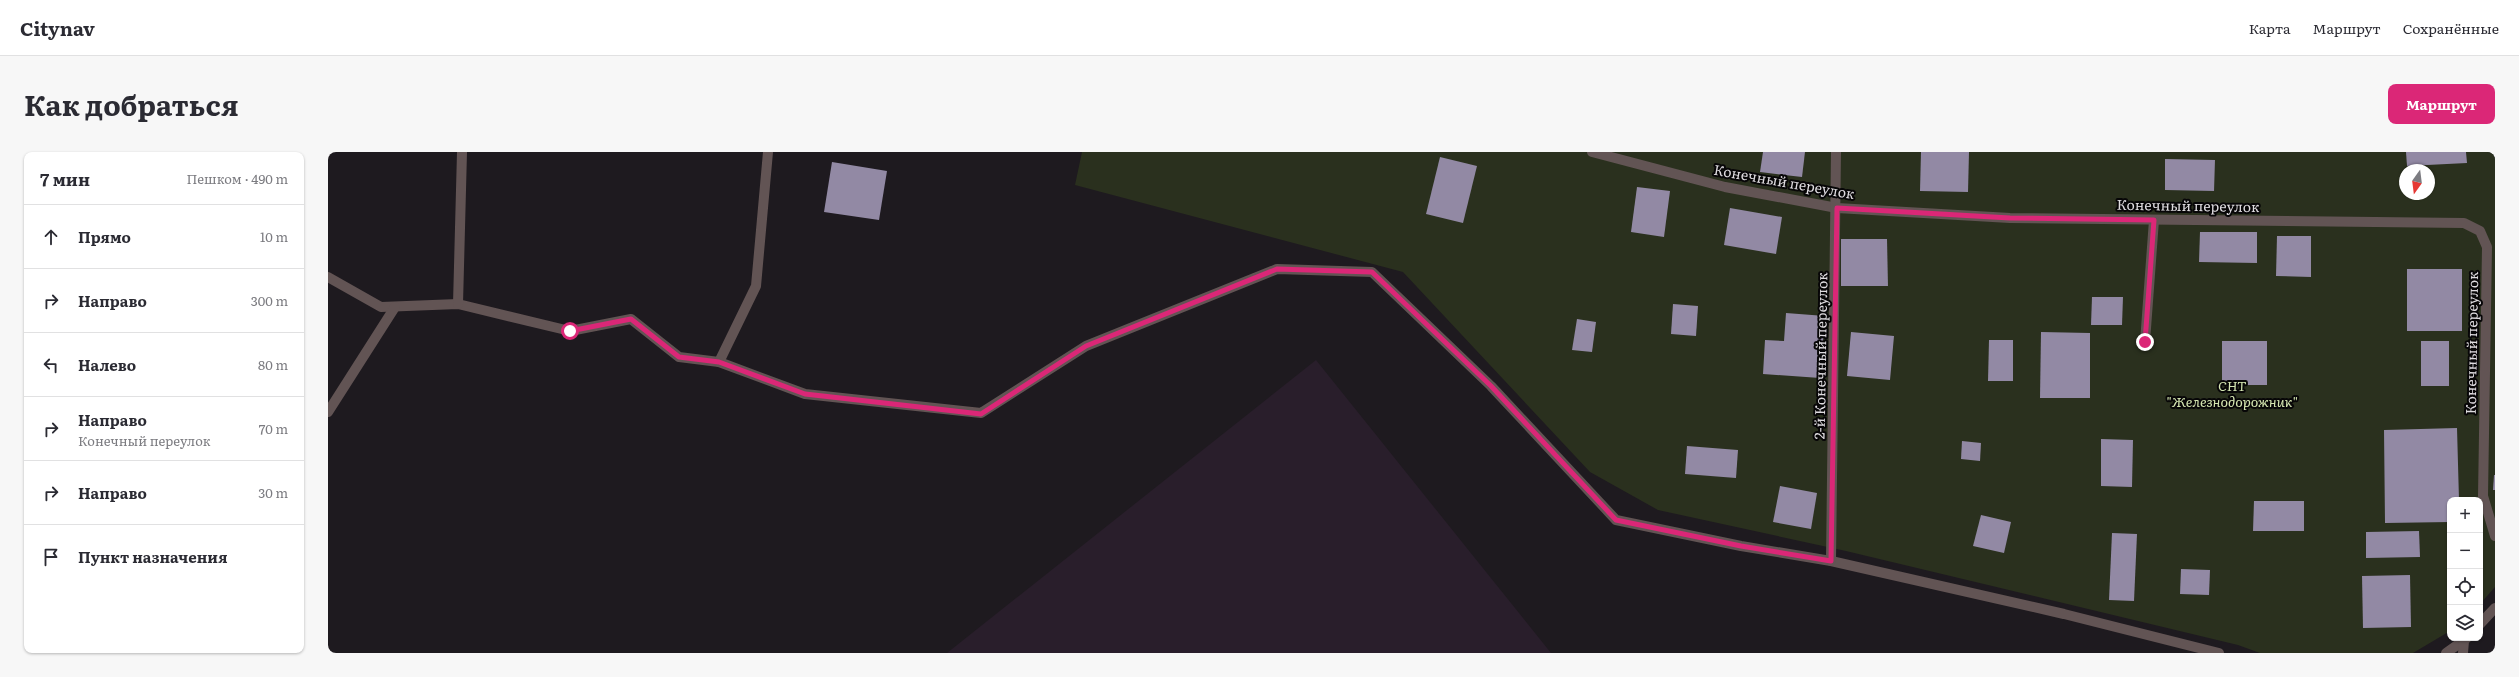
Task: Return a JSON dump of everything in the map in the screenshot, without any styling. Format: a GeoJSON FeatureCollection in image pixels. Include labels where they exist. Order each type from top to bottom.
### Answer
{"type":"FeatureCollection","features":[{"type":"Feature","properties":{"kind":"street"},"geometry":{"type":"LineString","coordinates":[[458,304],[462,152]]}},
{"type":"Feature","properties":{"kind":"street"},"geometry":{"type":"LineString","coordinates":[[719,362],[756,286],[768,152]]}},
{"type":"Feature","properties":{"kind":"street","name":"Конечный переулок"},"geometry":{"type":"LineString","coordinates":[[1592,152],[1725,188],[1837,208],[2010,218],[2464,223],[2480,231],[2487,247],[2483,496],[2495,536]]}},
{"type":"Feature","properties":{"kind":"street","name":"2-й Конечный переулок"},"geometry":{"type":"LineString","coordinates":[[1831,561],[1837,208],[1836,152]]}},
{"type":"Feature","properties":{"kind":"street"},"geometry":{"type":"LineString","coordinates":[[2145,342],[2154,220]]}},
{"type":"Feature","properties":{"kind":"street"},"geometry":{"type":"LineString","coordinates":[[328,277],[381,307],[458,304],[570,331],[631,319],[679,357],[719,362],[805,394],[981,414],[1086,346],[1277,269],[1372,272],[1491,386],[1616,520],[1741,546],[1831,561],[2071,616],[2219,653]]}},
{"type":"Feature","properties":{"kind":"street"},"geometry":{"type":"LineString","coordinates":[[328,412],[395,307]]}},
{"type":"Feature","properties":{"kind":"street"},"geometry":{"type":"LineString","coordinates":[[2483,621],[2495,608]]}},
{"type":"Feature","properties":{"kind":"street"},"geometry":{"type":"LineString","coordinates":[[2446,653],[2463,641]]}},
{"type":"Feature","properties":{"kind":"street"},"geometry":{"type":"LineString","coordinates":[[2464,653],[2466,641]]}},
{"type":"Feature","properties":{"kind":"shaded area"},"geometry":{"type":"Polygon","coordinates":[[[1316,360],[1551,653],[947,653],[1316,360]]]}},
{"type":"Feature","properties":{"kind":"green space","name":"СНТ \"Железнодорожник\""},"geometry":{"type":"Polygon","coordinates":[[[1082,152],[2495,152],[2495,587],[2483,601],[2483,497],[2447,497],[2447,633],[2413,653],[2260,653],[2238,645],[1846,551],[1658,510],[1590,472],[1403,272],[1075,185],[1082,152]]]}},
{"type":"Feature","properties":{"kind":"building"},"geometry":{"type":"Polygon","coordinates":[[[1763,152],[1805,152],[1802,177],[1760,172],[1763,152]]]}},
{"type":"Feature","properties":{"kind":"building"},"geometry":{"type":"Polygon","coordinates":[[[1921,152],[1969,152],[1968,192],[1920,191],[1921,152]]]}},
{"type":"Feature","properties":{"kind":"building"},"geometry":{"type":"Polygon","coordinates":[[[2406,152],[2466,152],[2467,163],[2407,164],[2406,152]]]}},
{"type":"Feature","properties":{"kind":"building"},"geometry":{"type":"Polygon","coordinates":[[[1440,157],[1477,166],[1463,223],[1426,214],[1440,157]]]}},
{"type":"Feature","properties":{"kind":"building"},"geometry":{"type":"Polygon","coordinates":[[[2165,159],[2215,160],[2214,191],[2165,190],[2165,159]]]}},
{"type":"Feature","properties":{"kind":"building"},"geometry":{"type":"Polygon","coordinates":[[[832,162],[887,171],[879,220],[824,212],[832,162]]]}},
{"type":"Feature","properties":{"kind":"building"},"geometry":{"type":"Polygon","coordinates":[[[1637,187],[1670,191],[1664,237],[1631,232],[1637,187]]]}},
{"type":"Feature","properties":{"kind":"building"},"geometry":{"type":"Polygon","coordinates":[[[1730,208],[1782,217],[1776,254],[1724,245],[1730,208]]]}},
{"type":"Feature","properties":{"kind":"building"},"geometry":{"type":"Polygon","coordinates":[[[2200,232],[2257,232],[2257,263],[2199,262],[2200,232]]]}},
{"type":"Feature","properties":{"kind":"building"},"geometry":{"type":"Polygon","coordinates":[[[2277,236],[2311,236],[2311,277],[2276,276],[2277,236]]]}},
{"type":"Feature","properties":{"kind":"building"},"geometry":{"type":"Polygon","coordinates":[[[1841,239],[1887,239],[1888,286],[1841,286],[1841,239]]]}},
{"type":"Feature","properties":{"kind":"building"},"geometry":{"type":"Polygon","coordinates":[[[2407,269],[2462,269],[2462,331],[2407,331],[2407,269]]]}},
{"type":"Feature","properties":{"kind":"building"},"geometry":{"type":"Polygon","coordinates":[[[2092,297],[2123,297],[2122,325],[2091,325],[2092,297]]]}},
{"type":"Feature","properties":{"kind":"building"},"geometry":{"type":"Polygon","coordinates":[[[1673,304],[1698,306],[1696,336],[1671,334],[1673,304]]]}},
{"type":"Feature","properties":{"kind":"building"},"geometry":{"type":"Polygon","coordinates":[[[1786,313],[1825,316],[1820,378],[1763,374],[1765,340],[1784,341],[1786,313]]]}},
{"type":"Feature","properties":{"kind":"building"},"geometry":{"type":"Polygon","coordinates":[[[1577,319],[1596,322],[1592,352],[1572,350],[1577,319]]]}},
{"type":"Feature","properties":{"kind":"building"},"geometry":{"type":"Polygon","coordinates":[[[1851,332],[1894,336],[1890,380],[1847,376],[1851,332]]]}},
{"type":"Feature","properties":{"kind":"building"},"geometry":{"type":"Polygon","coordinates":[[[2041,332],[2090,333],[2090,398],[2040,398],[2041,332]]]}},
{"type":"Feature","properties":{"kind":"building"},"geometry":{"type":"Polygon","coordinates":[[[1989,340],[2013,340],[2013,381],[1988,381],[1989,340]]]}},
{"type":"Feature","properties":{"kind":"building"},"geometry":{"type":"Polygon","coordinates":[[[2222,341],[2267,341],[2267,385],[2222,385],[2222,341]]]}},
{"type":"Feature","properties":{"kind":"building"},"geometry":{"type":"Polygon","coordinates":[[[2421,341],[2449,341],[2449,386],[2421,386],[2421,341]]]}},
{"type":"Feature","properties":{"kind":"building"},"geometry":{"type":"Polygon","coordinates":[[[2457,428],[2459,497],[2447,497],[2447,522],[2385,523],[2384,430],[2457,428]]]}},
{"type":"Feature","properties":{"kind":"building"},"geometry":{"type":"Polygon","coordinates":[[[2101,439],[2133,440],[2132,487],[2101,486],[2101,439]]]}},
{"type":"Feature","properties":{"kind":"building"},"geometry":{"type":"Polygon","coordinates":[[[1962,441],[1981,443],[1980,461],[1961,459],[1962,441]]]}},
{"type":"Feature","properties":{"kind":"building"},"geometry":{"type":"Polygon","coordinates":[[[1687,446],[1738,450],[1736,478],[1685,474],[1687,446]]]}},
{"type":"Feature","properties":{"kind":"building"},"geometry":{"type":"Polygon","coordinates":[[[2494,475],[2495,490],[2493,490],[2494,475]]]}},
{"type":"Feature","properties":{"kind":"building"},"geometry":{"type":"Polygon","coordinates":[[[1780,486],[1817,493],[1811,529],[1773,522],[1780,486]]]}},
{"type":"Feature","properties":{"kind":"building"},"geometry":{"type":"Polygon","coordinates":[[[2254,501],[2304,501],[2304,531],[2253,531],[2254,501]]]}},
{"type":"Feature","properties":{"kind":"building"},"geometry":{"type":"Polygon","coordinates":[[[1981,515],[2011,522],[2004,553],[1973,546],[1981,515]]]}},
{"type":"Feature","properties":{"kind":"building"},"geometry":{"type":"Polygon","coordinates":[[[2419,531],[2420,557],[2366,558],[2366,532],[2419,531]]]}},
{"type":"Feature","properties":{"kind":"building"},"geometry":{"type":"Polygon","coordinates":[[[2112,533],[2137,534],[2134,601],[2109,600],[2112,533]]]}},
{"type":"Feature","properties":{"kind":"building"},"geometry":{"type":"Polygon","coordinates":[[[2181,569],[2210,570],[2209,595],[2180,594],[2181,569]]]}},
{"type":"Feature","properties":{"kind":"building"},"geometry":{"type":"Polygon","coordinates":[[[2410,575],[2411,627],[2363,628],[2362,576],[2410,575]]]}},
{"type":"Feature","properties":{"kind":"route"},"geometry":{"type":"LineString","coordinates":[[570,331],[631,319],[679,357],[719,362],[805,394],[981,414],[1086,346],[1277,269],[1372,272],[1491,386],[1616,520],[1741,546],[1831,561],[1837,208],[2010,218],[2154,220],[2145,342]]}}]}
